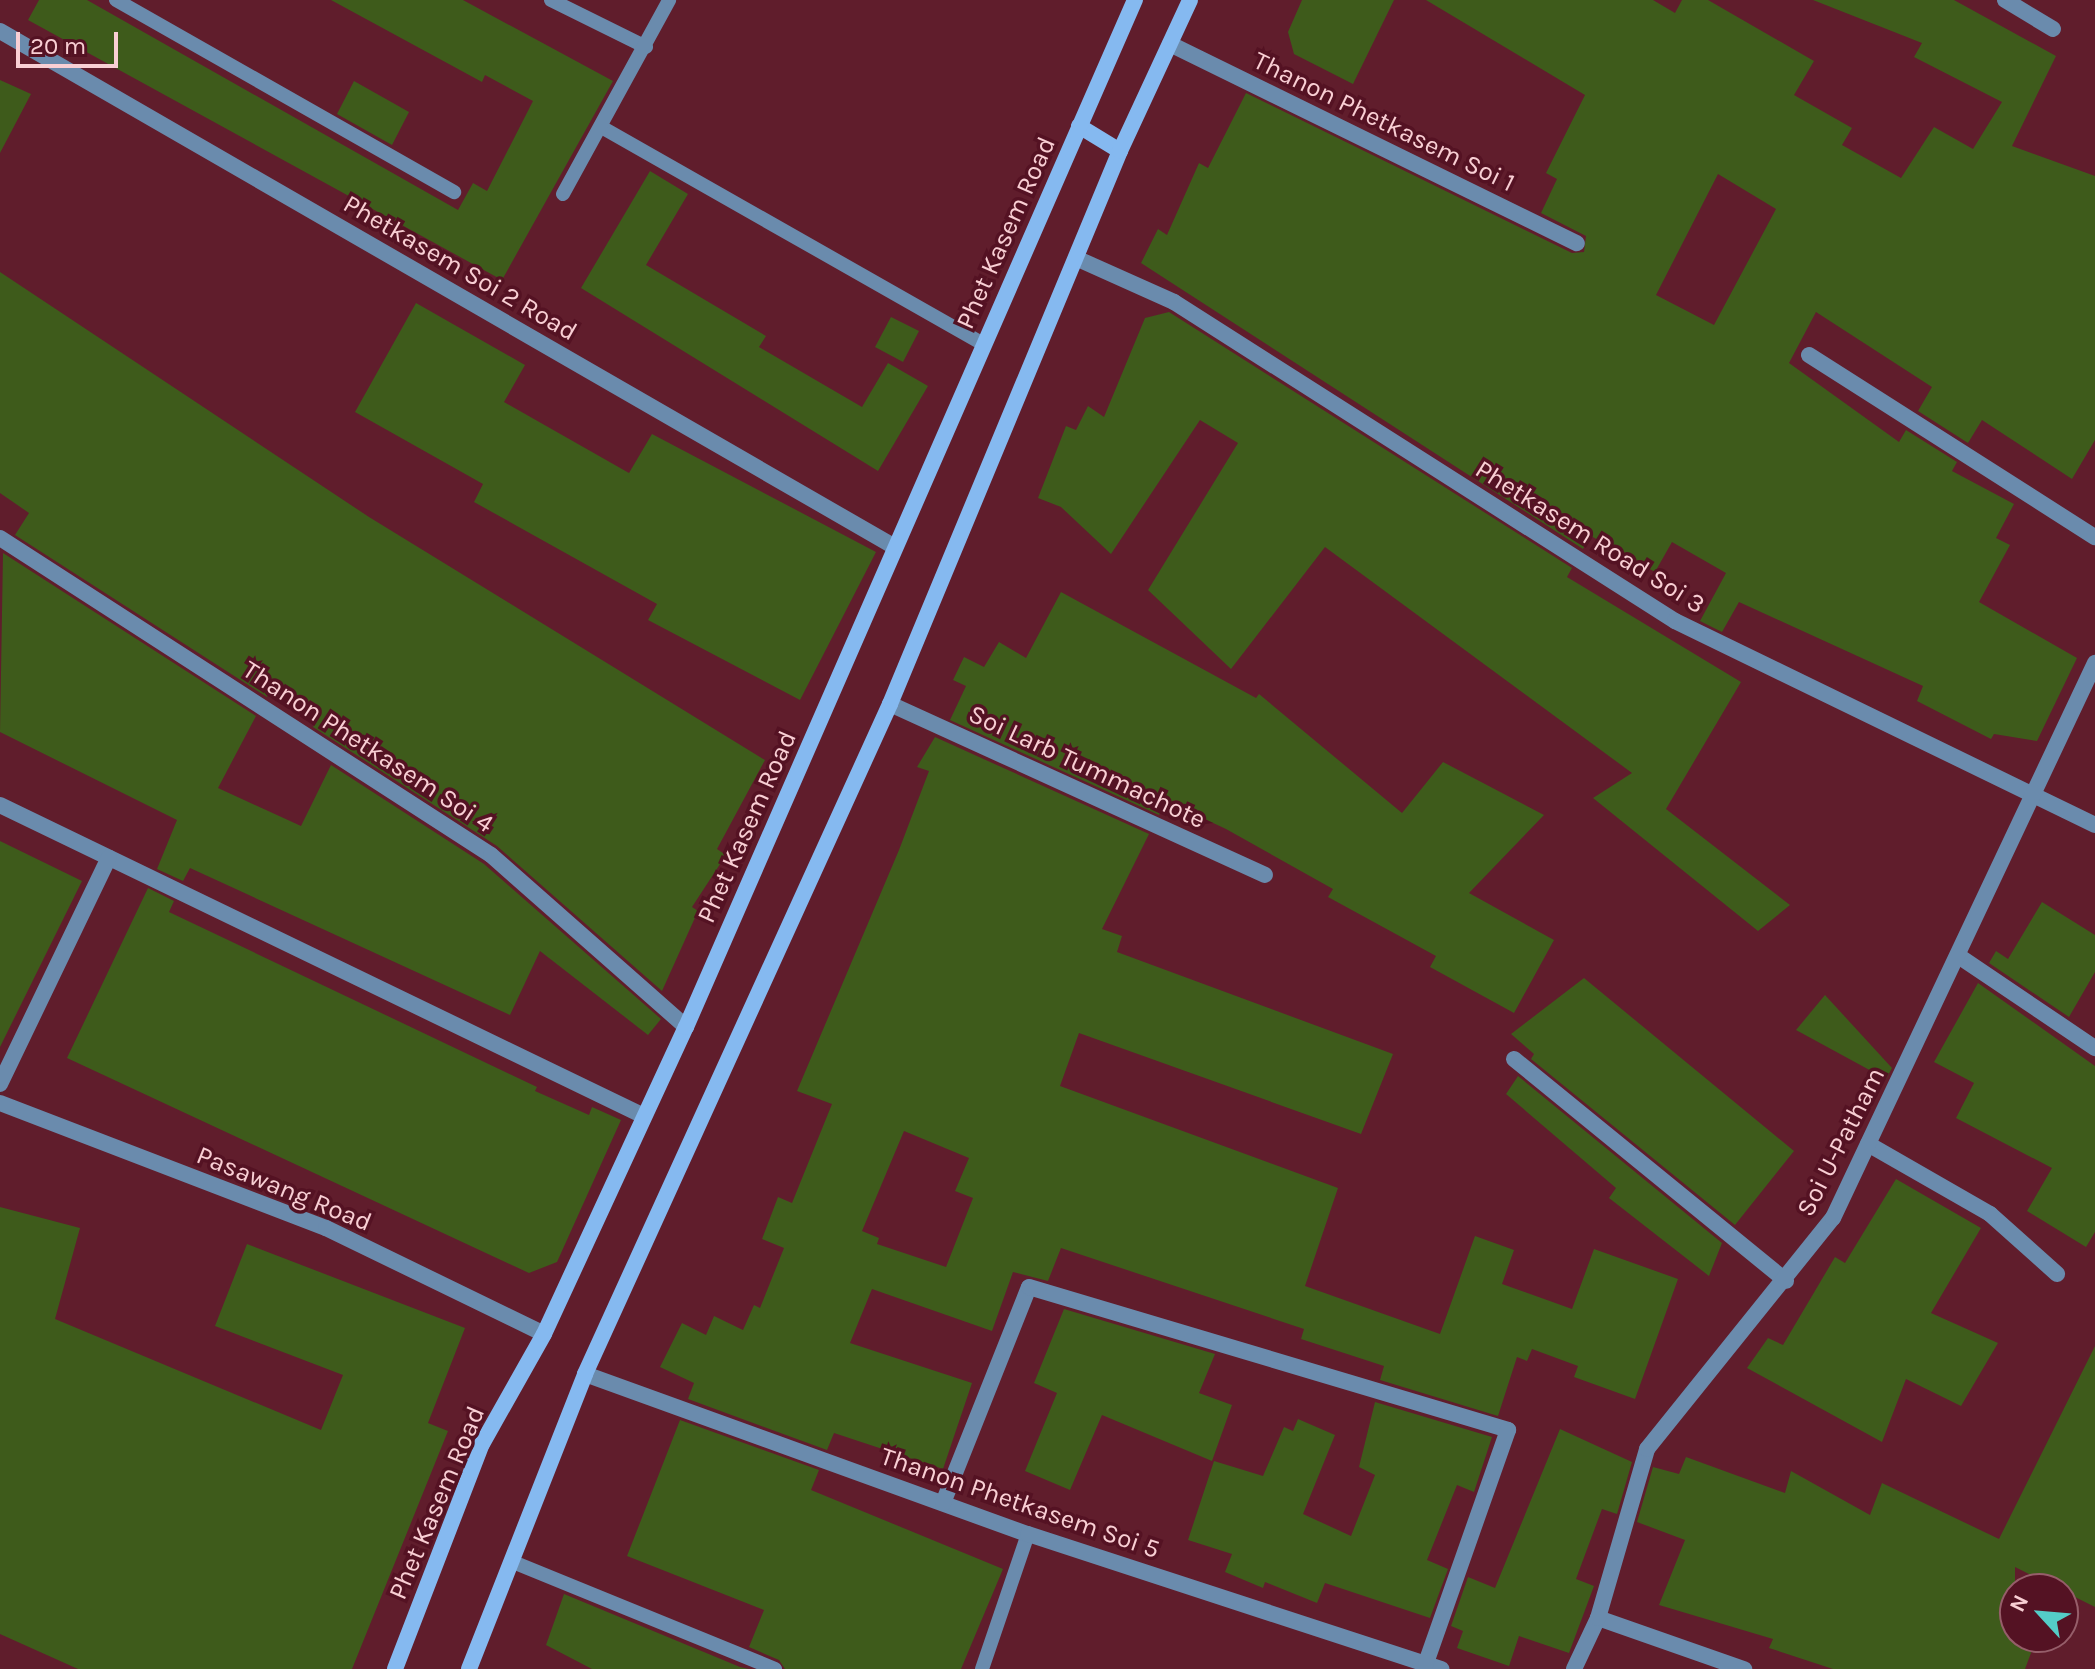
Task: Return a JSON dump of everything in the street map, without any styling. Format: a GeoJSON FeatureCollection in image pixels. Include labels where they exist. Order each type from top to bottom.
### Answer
{"type":"FeatureCollection","features":[{"type":"Feature","properties":{"kind":"main road","name":"Phet Kasem Road"},"geometry":{"type":"LineString","coordinates":[[395,1669],[482,1444],[544,1334],[686,1027],[1135,0]]}},
{"type":"Feature","properties":{"kind":"main road"},"geometry":{"type":"LineString","coordinates":[[469,1669],[585,1374],[890,704],[1078,259],[1120,151],[1190,0]]}},
{"type":"Feature","properties":{"kind":"main road"},"geometry":{"type":"LineString","coordinates":[[1079,126],[1120,151]]}},
{"type":"Feature","properties":{"kind":"street"},"geometry":{"type":"LineString","coordinates":[[2005,0],[2053,29]]}},
{"type":"Feature","properties":{"kind":"street","name":"Phetkasem Soi 2 Road"},"geometry":{"type":"LineString","coordinates":[[0,31],[895,547]]}},
{"type":"Feature","properties":{"kind":"street","name":"Thanon Phetkasem Soi 1"},"geometry":{"type":"LineString","coordinates":[[1170,44],[1577,243]]}},
{"type":"Feature","properties":{"kind":"street","name":"Phetkasem Road Soi 3"},"geometry":{"type":"LineString","coordinates":[[1078,259],[1174,302],[1675,621],[2038,794],[2095,825]]}},
{"type":"Feature","properties":{"kind":"street"},"geometry":{"type":"LineString","coordinates":[[1809,355],[2095,537]]}},
{"type":"Feature","properties":{"kind":"street","name":"Thanon Phetkasem Soi 4"},"geometry":{"type":"LineString","coordinates":[[0,538],[491,855],[686,1027]]}},
{"type":"Feature","properties":{"kind":"street","name":"Soi U-Patham"},"geometry":{"type":"LineString","coordinates":[[1598,1618],[1647,1449],[1786,1281],[1833,1218],[2038,794],[2095,663]]}},
{"type":"Feature","properties":{"kind":"street","name":"Soi Larb Tummachote"},"geometry":{"type":"LineString","coordinates":[[890,704],[1265,875]]}},
{"type":"Feature","properties":{"kind":"street"},"geometry":{"type":"LineString","coordinates":[[0,805],[644,1116]]}},
{"type":"Feature","properties":{"kind":"street"},"geometry":{"type":"LineString","coordinates":[[0,1084],[109,858]]}},
{"type":"Feature","properties":{"kind":"street"},"geometry":{"type":"LineString","coordinates":[[1960,957],[2095,1048]]}},
{"type":"Feature","properties":{"kind":"street"},"geometry":{"type":"LineString","coordinates":[[1514,1059],[1786,1281]]}},
{"type":"Feature","properties":{"kind":"street","name":"Pasawang Road"},"geometry":{"type":"LineString","coordinates":[[0,1103],[326,1228],[544,1334]]}},
{"type":"Feature","properties":{"kind":"street"},"geometry":{"type":"LineString","coordinates":[[1868,1144],[1990,1214],[2057,1274]]}},
{"type":"Feature","properties":{"kind":"street"},"geometry":{"type":"LineString","coordinates":[[943,1503],[1029,1287],[1508,1430],[1434,1666]]}},
{"type":"Feature","properties":{"kind":"street","name":"Thanon Phetkasem Soi 5"},"geometry":{"type":"LineString","coordinates":[[585,1374],[1028,1534],[1434,1666]]}},
{"type":"Feature","properties":{"kind":"street"},"geometry":{"type":"LineString","coordinates":[[1574,1669],[1598,1618],[1744,1669]]}},
{"type":"Feature","properties":{"kind":"lane"},"geometry":{"type":"LineString","coordinates":[[116,0],[454,192]]}},
{"type":"Feature","properties":{"kind":"lane"},"geometry":{"type":"LineString","coordinates":[[551,0],[646,47]]}},
{"type":"Feature","properties":{"kind":"lane"},"geometry":{"type":"LineString","coordinates":[[563,194],[603,128],[669,0]]}},
{"type":"Feature","properties":{"kind":"lane"},"geometry":{"type":"LineString","coordinates":[[603,128],[983,344]]}},
{"type":"Feature","properties":{"kind":"lane"},"geometry":{"type":"LineString","coordinates":[[982,1669],[1028,1534]]}},
{"type":"Feature","properties":{"kind":"lane"},"geometry":{"type":"LineString","coordinates":[[513,1562],[775,1669]]}},
{"type":"Feature","properties":{"kind":"building"},"geometry":{"type":"Polygon","coordinates":[[[39,0],[87,0],[458,210],[473,183],[487,191],[533,101],[485,75],[482,82],[331,0],[463,0],[613,81],[502,280],[28,20],[39,0]]]}},
{"type":"Feature","properties":{"kind":"building"},"geometry":{"type":"Polygon","coordinates":[[[1302,0],[1394,0],[1353,84],[1294,54],[1288,32],[1302,0]]]}},
{"type":"Feature","properties":{"kind":"building"},"geometry":{"type":"Polygon","coordinates":[[[1426,0],[1653,0],[1675,13],[1682,0],[1708,0],[1814,61],[1794,95],[1852,128],[1842,145],[1901,178],[1934,127],[1973,149],[2002,102],[1914,57],[1922,43],[1813,0],[1954,0],[2056,56],[2012,146],[2095,176],[2095,440],[2072,479],[1982,420],[1968,443],[1918,411],[1932,387],[1816,312],[1789,363],[1899,442],[1906,430],[1957,462],[1952,471],[2014,504],[1996,538],[2010,545],[1979,602],[2077,658],[2037,741],[1994,734],[1991,739],[1917,701],[1923,686],[1739,602],[1722,632],[1700,621],[1726,573],[1672,542],[1655,572],[1591,536],[1583,549],[1141,263],[1158,229],[1167,235],[1199,163],[1208,168],[1246,93],[1572,253],[1584,252],[1586,236],[1541,213],[1557,179],[1546,173],[1585,95],[1426,0]],[[1718,174],[1656,295],[1714,325],[1776,209],[1718,174]]]}},
{"type":"Feature","properties":{"kind":"building"},"geometry":{"type":"Polygon","coordinates":[[[0,80],[31,94],[0,153],[0,80]]]}},
{"type":"Feature","properties":{"kind":"building"},"geometry":{"type":"Polygon","coordinates":[[[354,81],[409,112],[392,145],[337,114],[354,81]]]}},
{"type":"Feature","properties":{"kind":"building"},"geometry":{"type":"Polygon","coordinates":[[[650,171],[688,194],[646,265],[766,336],[759,347],[862,407],[888,363],[928,386],[878,471],[581,288],[650,171]]]}},
{"type":"Feature","properties":{"kind":"building"},"geometry":{"type":"Polygon","coordinates":[[[0,272],[369,517],[765,760],[717,849],[726,855],[692,907],[698,911],[662,991],[497,846],[313,727],[319,716],[272,686],[267,697],[15,535],[29,513],[0,493],[0,272]]]}},
{"type":"Feature","properties":{"kind":"building"},"geometry":{"type":"Polygon","coordinates":[[[416,303],[525,365],[504,402],[629,473],[652,434],[876,552],[800,700],[648,620],[657,604],[474,502],[483,484],[355,412],[416,303]]]}},
{"type":"Feature","properties":{"kind":"building"},"geometry":{"type":"Polygon","coordinates":[[[1169,312],[1572,568],[1567,577],[1741,682],[1666,809],[1790,905],[1758,931],[1593,798],[1632,773],[1325,547],[1231,669],[1148,590],[1238,443],[1200,420],[1111,554],[1061,507],[1038,498],[1066,426],[1076,430],[1088,406],[1104,417],[1145,318],[1169,312]]]}},
{"type":"Feature","properties":{"kind":"building"},"geometry":{"type":"Polygon","coordinates":[[[891,317],[919,331],[903,362],[875,347],[891,317]]]}},
{"type":"Feature","properties":{"kind":"building"},"geometry":{"type":"Polygon","coordinates":[[[3,553],[256,716],[218,788],[301,826],[331,765],[484,864],[661,1019],[648,1035],[540,951],[510,1015],[190,868],[183,881],[157,869],[177,820],[0,732],[3,553]]]}},
{"type":"Feature","properties":{"kind":"building"},"geometry":{"type":"Polygon","coordinates":[[[1061,592],[1256,698],[1259,694],[1402,813],[1443,762],[1544,815],[1469,893],[1554,940],[1514,1013],[1430,967],[1436,956],[1328,897],[1333,889],[1226,829],[1166,801],[1159,815],[950,720],[966,686],[953,680],[964,657],[984,667],[999,642],[1026,658],[1061,592]]]}},
{"type":"Feature","properties":{"kind":"building"},"geometry":{"type":"Polygon","coordinates":[[[935,737],[1149,834],[1102,929],[1122,936],[1117,952],[1393,1054],[1361,1134],[1079,1033],[1060,1086],[1338,1188],[1305,1286],[1440,1334],[1475,1236],[1514,1250],[1502,1284],[1572,1309],[1594,1249],[1678,1279],[1635,1399],[1574,1377],[1578,1366],[1532,1349],[1527,1361],[1517,1357],[1498,1416],[1380,1380],[1384,1366],[1301,1339],[1304,1329],[1061,1248],[1048,1281],[1013,1272],[992,1331],[872,1289],[850,1343],[972,1383],[943,1469],[834,1433],[827,1450],[688,1399],[694,1383],[660,1367],[682,1323],[706,1335],[714,1316],[743,1330],[754,1305],[760,1308],[784,1248],[762,1239],[778,1197],[792,1203],[832,1104],[797,1091],[929,771],[917,767],[935,737]],[[904,1131],[862,1231],[879,1238],[877,1244],[946,1267],[973,1198],[955,1191],[969,1158],[904,1131]]]}},
{"type":"Feature","properties":{"kind":"building"},"geometry":{"type":"Polygon","coordinates":[[[0,841],[82,881],[0,1047],[0,841]]]}},
{"type":"Feature","properties":{"kind":"building"},"geometry":{"type":"Polygon","coordinates":[[[148,888],[174,901],[169,912],[537,1087],[535,1091],[589,1115],[592,1107],[621,1120],[557,1262],[529,1273],[67,1058],[148,888]]]}},
{"type":"Feature","properties":{"kind":"building"},"geometry":{"type":"Polygon","coordinates":[[[2042,902],[2095,935],[2095,972],[2069,1017],[1989,963],[1996,951],[2008,959],[2042,902]]]}},
{"type":"Feature","properties":{"kind":"building"},"geometry":{"type":"Polygon","coordinates":[[[1584,978],[1794,1151],[1735,1225],[1531,1059],[1534,1054],[1511,1034],[1584,978]]]}},
{"type":"Feature","properties":{"kind":"building"},"geometry":{"type":"Polygon","coordinates":[[[1978,983],[2095,1066],[2095,1232],[2086,1247],[2027,1211],[2052,1168],[1956,1118],[1974,1083],[1934,1062],[1978,983]]]}},
{"type":"Feature","properties":{"kind":"building"},"geometry":{"type":"Polygon","coordinates":[[[1825,995],[1892,1068],[1886,1079],[1796,1030],[1825,995]]]}},
{"type":"Feature","properties":{"kind":"building"},"geometry":{"type":"Polygon","coordinates":[[[1518,1076],[1722,1243],[1709,1276],[1609,1198],[1616,1188],[1506,1094],[1518,1076]]]}},
{"type":"Feature","properties":{"kind":"building"},"geometry":{"type":"Polygon","coordinates":[[[1896,1179],[1981,1228],[1931,1313],[1998,1343],[1961,1406],[1906,1379],[1882,1442],[1747,1368],[1768,1338],[1783,1345],[1835,1257],[1845,1263],[1896,1179]]]}},
{"type":"Feature","properties":{"kind":"building"},"geometry":{"type":"Polygon","coordinates":[[[0,1207],[80,1228],[55,1319],[321,1430],[343,1375],[215,1326],[247,1244],[465,1328],[428,1423],[448,1431],[352,1669],[78,1669],[0,1634],[0,1207]]]}},
{"type":"Feature","properties":{"kind":"building"},"geometry":{"type":"Polygon","coordinates":[[[1064,1309],[1215,1354],[1199,1393],[1232,1405],[1212,1461],[1102,1415],[1070,1490],[1025,1471],[1057,1393],[1034,1383],[1064,1309]]]}},
{"type":"Feature","properties":{"kind":"building"},"geometry":{"type":"Polygon","coordinates":[[[2095,1346],[2095,1607],[2079,1599],[2079,1573],[2027,1573],[2015,1567],[2015,1573],[1999,1573],[1999,1653],[2031,1653],[2025,1669],[1833,1669],[1769,1648],[1773,1639],[1659,1605],[1685,1540],[1637,1522],[1653,1467],[1679,1474],[1686,1457],[1785,1493],[1791,1471],[1870,1515],[1882,1483],[1999,1539],[2095,1346]]]}},
{"type":"Feature","properties":{"kind":"building"},"geometry":{"type":"Polygon","coordinates":[[[1375,1402],[1492,1437],[1474,1492],[1457,1485],[1427,1560],[1448,1569],[1430,1618],[1325,1583],[1317,1603],[1265,1582],[1263,1588],[1225,1572],[1232,1554],[1188,1540],[1214,1461],[1263,1476],[1284,1427],[1293,1431],[1298,1419],[1335,1435],[1303,1514],[1351,1536],[1375,1475],[1359,1467],[1375,1402]]]}},
{"type":"Feature","properties":{"kind":"building"},"geometry":{"type":"Polygon","coordinates":[[[680,1420],[819,1470],[811,1490],[1003,1569],[961,1669],[785,1669],[779,1660],[749,1647],[764,1610],[627,1556],[680,1420]]]}},
{"type":"Feature","properties":{"kind":"building"},"geometry":{"type":"Polygon","coordinates":[[[1560,1429],[1632,1462],[1617,1514],[1602,1509],[1576,1579],[1594,1586],[1569,1653],[1519,1636],[1509,1666],[1457,1648],[1463,1631],[1451,1626],[1468,1577],[1495,1588],[1560,1429]]]}},
{"type":"Feature","properties":{"kind":"building"},"geometry":{"type":"Polygon","coordinates":[[[564,1594],[749,1669],[592,1669],[546,1645],[564,1594]]]}}]}
